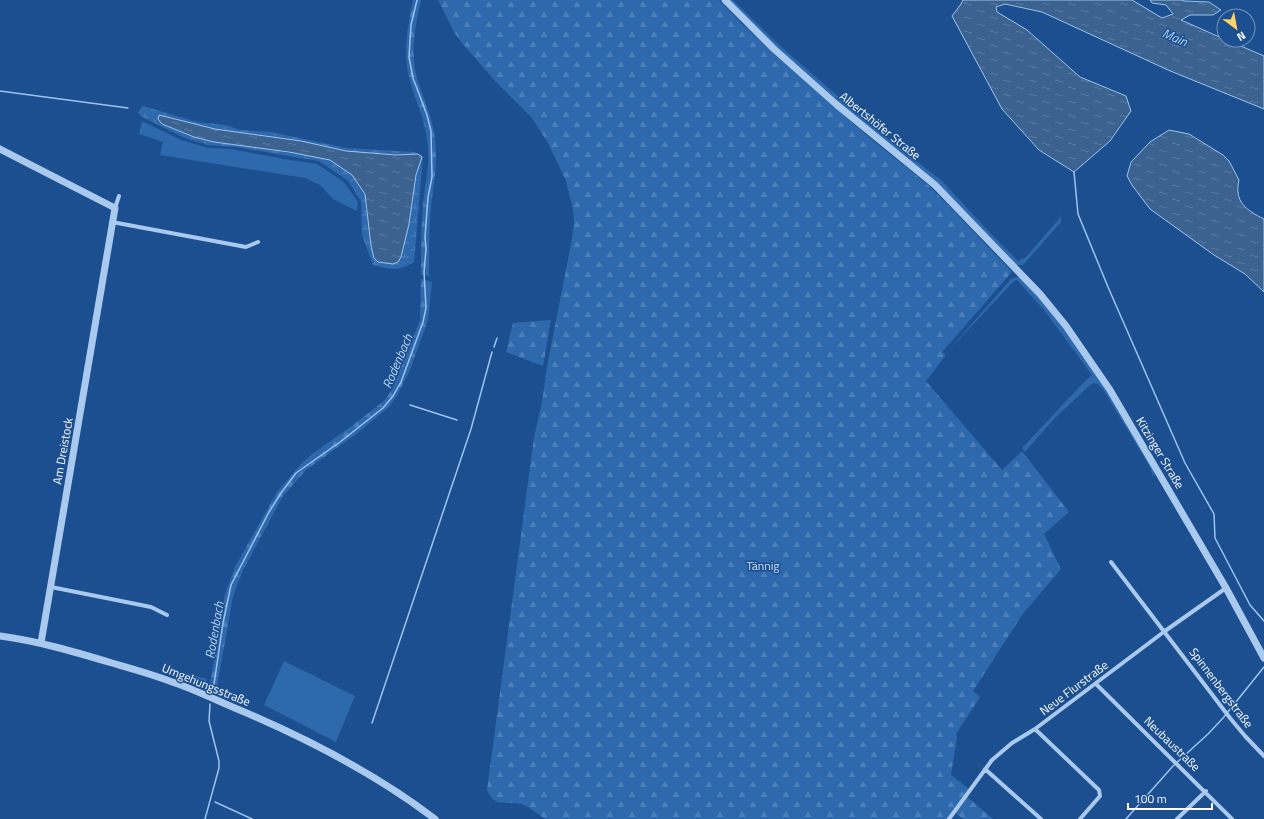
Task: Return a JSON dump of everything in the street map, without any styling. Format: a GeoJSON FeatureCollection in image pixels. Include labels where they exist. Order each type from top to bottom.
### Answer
{"type":"FeatureCollection","features":[{"type":"Feature","properties":{"kind":"street","name":"Albertshöfer Straße"},"geometry":{"type":"LineString","coordinates":[[725,0],[774,49],[837,106],[935,185],[1018,271]]}},
{"type":"Feature","properties":{"kind":"street"},"geometry":{"type":"LineString","coordinates":[[0,149],[115,208],[119,196]]}},
{"type":"Feature","properties":{"kind":"street","name":"Am Dreistock"},"geometry":{"type":"LineString","coordinates":[[41,643],[115,208]]}},
{"type":"Feature","properties":{"kind":"street"},"geometry":{"type":"LineString","coordinates":[[112,222],[246,247],[258,242]]}},
{"type":"Feature","properties":{"kind":"street","name":"Kitzinger Straße"},"geometry":{"type":"LineString","coordinates":[[1018,271],[1040,294],[1066,326],[1110,390],[1226,588],[1264,658]]}},
{"type":"Feature","properties":{"kind":"street","name":"Spinnenbergstraße"},"geometry":{"type":"LineString","coordinates":[[1112,562],[1230,718],[1264,756]]}},
{"type":"Feature","properties":{"kind":"street"},"geometry":{"type":"LineString","coordinates":[[51,588],[152,607],[167,615]]}},
{"type":"Feature","properties":{"kind":"street","name":"Neue Flurstraße"},"geometry":{"type":"LineString","coordinates":[[950,819],[992,760],[1012,743],[1035,729],[1165,631],[1226,588]]}},
{"type":"Feature","properties":{"kind":"street"},"geometry":{"type":"LineString","coordinates":[[0,636],[41,643]]}},
{"type":"Feature","properties":{"kind":"street","name":"Umgehungsstraße"},"geometry":{"type":"LineString","coordinates":[[41,643],[83,654],[176,683],[280,727],[354,766],[400,794],[434,819]]}},
{"type":"Feature","properties":{"kind":"street","name":"Neubaustraße"},"geometry":{"type":"LineString","coordinates":[[1096,684],[1181,766],[1232,819]]}},
{"type":"Feature","properties":{"kind":"street"},"geometry":{"type":"LineString","coordinates":[[1035,729],[1099,790],[1100,796],[1080,819]]}},
{"type":"Feature","properties":{"kind":"street"},"geometry":{"type":"LineString","coordinates":[[985,769],[1041,819]]}},
{"type":"Feature","properties":{"kind":"street"},"geometry":{"type":"LineString","coordinates":[[1177,819],[1206,792]]}},
{"type":"Feature","properties":{"kind":"green space"},"geometry":{"type":"Polygon","coordinates":[[[413,0],[421,0],[414,39],[415,68],[432,123],[436,148],[430,223],[429,276],[421,275],[422,222],[428,164],[428,147],[424,124],[410,81],[406,60],[409,20],[413,0]]]}},
{"type":"Feature","properties":{"kind":"green space","name":"Tännig"},"geometry":{"type":"Polygon","coordinates":[[[438,0],[719,0],[743,25],[865,134],[927,184],[1012,272],[942,352],[946,355],[926,381],[1002,470],[1022,451],[1069,512],[1044,534],[1061,569],[1022,615],[973,691],[980,697],[956,734],[957,737],[951,775],[969,789],[965,795],[993,819],[963,819],[953,811],[947,819],[545,819],[524,805],[518,803],[498,802],[490,796],[487,790],[534,437],[542,402],[547,367],[574,223],[573,210],[566,181],[548,143],[532,118],[495,81],[462,43],[454,32],[438,0]]]}},
{"type":"Feature","properties":{"kind":"green space"},"geometry":{"type":"Polygon","coordinates":[[[728,0],[733,0],[778,44],[878,131],[942,181],[1018,261],[1026,257],[1059,219],[1060,214],[1061,222],[1024,264],[1016,265],[988,236],[797,68],[728,0]]]}},
{"type":"Feature","properties":{"kind":"green space"},"geometry":{"type":"Polygon","coordinates":[[[143,106],[197,122],[226,125],[240,130],[271,132],[346,148],[414,152],[423,156],[414,262],[394,269],[373,265],[362,235],[361,201],[348,181],[325,165],[318,161],[236,147],[208,145],[185,138],[142,117],[138,113],[143,106]]]}},
{"type":"Feature","properties":{"kind":"green space"},"geometry":{"type":"Polygon","coordinates":[[[142,121],[181,140],[208,148],[231,149],[317,164],[344,182],[358,202],[357,211],[333,199],[320,185],[305,178],[160,155],[163,142],[139,134],[142,121]]]}},
{"type":"Feature","properties":{"kind":"green space"},"geometry":{"type":"Polygon","coordinates":[[[1017,277],[1021,278],[1027,283],[1064,328],[1106,388],[1153,469],[1153,477],[1150,467],[1104,391],[1098,384],[1094,383],[1055,418],[1025,452],[1022,448],[1092,375],[1044,310],[1017,280],[1014,281],[947,352],[1011,279],[1017,277]]]}},
{"type":"Feature","properties":{"kind":"green space"},"geometry":{"type":"Polygon","coordinates":[[[421,279],[432,282],[428,320],[410,370],[398,394],[389,407],[355,435],[306,470],[283,496],[243,570],[233,596],[217,687],[210,684],[225,594],[235,567],[277,492],[301,464],[312,454],[384,401],[391,391],[420,320],[421,279]]]}},
{"type":"Feature","properties":{"kind":"green space"},"geometry":{"type":"Polygon","coordinates":[[[551,320],[543,366],[506,352],[513,323],[551,320]]]}},
{"type":"Feature","properties":{"kind":"green space"},"geometry":{"type":"Polygon","coordinates":[[[284,661],[355,696],[336,742],[264,705],[284,661]]]}},
{"type":"Feature","properties":{"kind":"green space"},"geometry":{"type":"Polygon","coordinates":[[[174,670],[207,679],[205,689],[171,676],[174,670]]]}},
{"type":"Feature","properties":{"kind":"water","name":"Main"},"geometry":{"type":"Polygon","coordinates":[[[963,0],[1132,0],[1162,18],[1173,14],[1166,5],[1152,3],[1150,0],[1209,2],[1218,8],[1216,8],[1216,13],[1213,15],[1190,15],[1181,20],[1216,35],[1216,48],[1246,48],[1264,56],[1264,109],[1168,70],[1042,12],[1005,4],[996,7],[997,12],[1027,30],[1080,77],[1126,96],[1131,111],[1110,141],[1074,172],[1039,150],[1002,109],[952,16],[963,0]]]}},
{"type":"Feature","properties":{"kind":"water"},"geometry":{"type":"Polygon","coordinates":[[[159,115],[215,129],[301,141],[346,151],[396,155],[418,154],[422,157],[416,175],[409,224],[401,257],[398,262],[393,264],[378,262],[374,258],[371,246],[365,194],[352,175],[330,160],[289,152],[214,142],[194,137],[162,124],[158,119],[159,115]]]}},
{"type":"Feature","properties":{"kind":"water"},"geometry":{"type":"Polygon","coordinates":[[[1169,130],[1189,134],[1223,155],[1229,161],[1239,180],[1238,194],[1240,200],[1247,209],[1264,219],[1264,292],[1245,274],[1214,255],[1150,209],[1132,185],[1127,176],[1131,162],[1150,142],[1169,130]]]}},
{"type":"Feature","properties":{"kind":"waterway","name":"Rodenbach"},"geometry":{"type":"LineString","coordinates":[[213,691],[223,623],[231,585],[269,512],[296,473],[340,442],[383,408],[393,396],[401,382],[423,322],[426,308],[424,272],[426,249],[425,237],[428,197],[432,177],[431,131],[427,115],[413,78],[409,57],[411,25],[417,0]]}},
{"type":"Feature","properties":{"kind":"waterway"},"geometry":{"type":"LineString","coordinates":[[0,91],[128,108]]}},
{"type":"Feature","properties":{"kind":"waterway"},"geometry":{"type":"LineString","coordinates":[[1074,172],[1078,214],[1108,287],[1185,463],[1214,514],[1215,538],[1250,605],[1264,621]]}},
{"type":"Feature","properties":{"kind":"waterway"},"geometry":{"type":"LineString","coordinates":[[494,347],[497,338]]}},
{"type":"Feature","properties":{"kind":"waterway"},"geometry":{"type":"LineString","coordinates":[[372,723],[471,429],[492,352]]}},
{"type":"Feature","properties":{"kind":"waterway"},"geometry":{"type":"LineString","coordinates":[[410,405],[457,420]]}},
{"type":"Feature","properties":{"kind":"waterway"},"geometry":{"type":"LineString","coordinates":[[1126,819],[1173,766],[1223,718],[1264,667]]}},
{"type":"Feature","properties":{"kind":"waterway","name":"Rodenbach"},"geometry":{"type":"LineString","coordinates":[[205,819],[219,768],[219,761],[209,721],[210,704]]}},
{"type":"Feature","properties":{"kind":"waterway"},"geometry":{"type":"LineString","coordinates":[[215,802],[252,819]]}}]}
